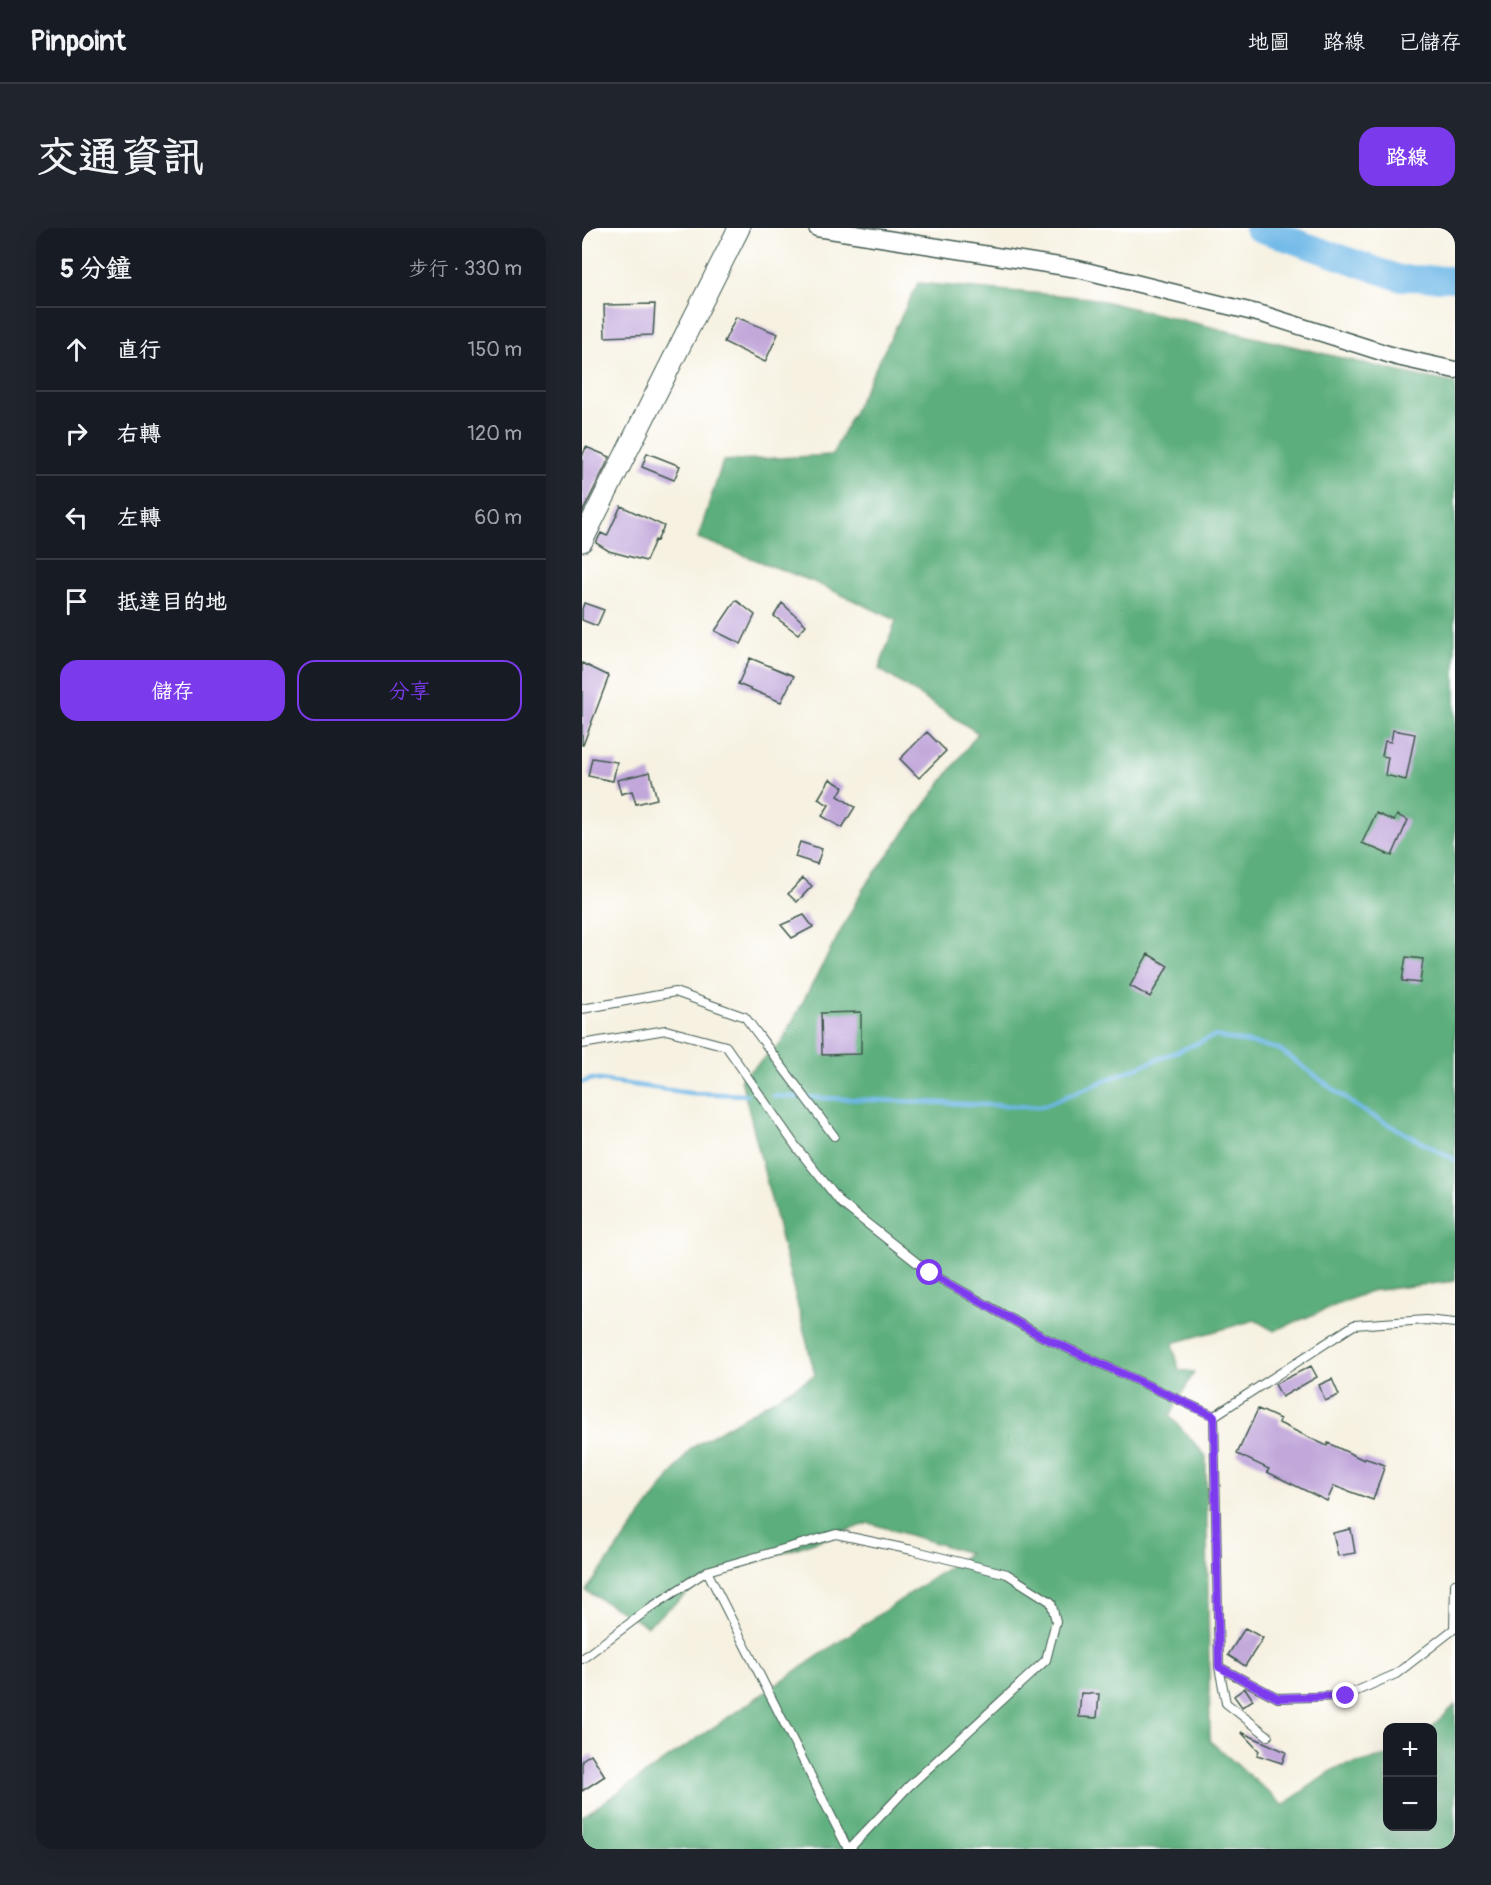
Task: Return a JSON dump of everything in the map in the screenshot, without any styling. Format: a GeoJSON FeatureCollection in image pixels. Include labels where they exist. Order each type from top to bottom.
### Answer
{"type":"FeatureCollection","features":[{"type":"Feature","properties":{"kind":"street"},"geometry":{"type":"LineString","coordinates":[[582,542],[735,228]]}},
{"type":"Feature","properties":{"kind":"street"},"geometry":{"type":"LineString","coordinates":[[818,228],[1078,268],[1264,315],[1396,357],[1455,370]]}},
{"type":"Feature","properties":{"kind":"lane"},"geometry":{"type":"LineString","coordinates":[[582,1009],[675,992],[746,1017],[834,1136]]}},
{"type":"Feature","properties":{"kind":"lane"},"geometry":{"type":"LineString","coordinates":[[582,1044],[666,1030],[726,1046],[797,1148],[841,1203],[930,1273],[1043,1337],[1214,1416]]}},
{"type":"Feature","properties":{"kind":"lane"},"geometry":{"type":"LineString","coordinates":[[1214,1416],[1354,1325],[1426,1320],[1455,1323]]}},
{"type":"Feature","properties":{"kind":"lane"},"geometry":{"type":"LineString","coordinates":[[1214,1416],[1219,1667],[1226,1703],[1268,1736]]}},
{"type":"Feature","properties":{"kind":"lane"},"geometry":{"type":"LineString","coordinates":[[582,1645],[585,1656],[650,1608],[707,1571],[836,1534],[1007,1574],[1051,1602],[1056,1621],[1046,1660],[908,1787],[849,1849],[707,1571]]}},
{"type":"Feature","properties":{"kind":"lane"},"geometry":{"type":"LineString","coordinates":[[1219,1667],[1278,1698],[1346,1696],[1396,1674],[1454,1629],[1455,1584]]}},
{"type":"Feature","properties":{"kind":"green space"},"geometry":{"type":"Polygon","coordinates":[[[918,283],[1090,298],[1455,383],[1455,1281],[1370,1291],[1274,1331],[1255,1320],[1173,1343],[1179,1370],[1194,1372],[1170,1416],[1206,1456],[1210,1741],[1283,1805],[1336,1768],[1383,1757],[1383,1831],[1437,1831],[1436,1723],[1455,1705],[1455,1849],[582,1849],[582,1817],[969,1553],[869,1523],[704,1580],[647,1626],[586,1591],[691,1448],[815,1375],[741,1079],[781,1043],[863,889],[978,733],[879,669],[896,620],[814,582],[698,538],[723,461],[832,455],[918,283]]]}},
{"type":"Feature","properties":{"kind":"building"},"geometry":{"type":"Polygon","coordinates":[[[655,304],[653,335],[605,337],[604,305],[655,304]]]}},
{"type":"Feature","properties":{"kind":"building"},"geometry":{"type":"Polygon","coordinates":[[[736,317],[778,334],[765,362],[724,342],[736,317]]]}},
{"type":"Feature","properties":{"kind":"building"},"geometry":{"type":"Polygon","coordinates":[[[586,447],[610,457],[582,513],[582,457],[586,447]]]}},
{"type":"Feature","properties":{"kind":"building"},"geometry":{"type":"Polygon","coordinates":[[[647,453],[680,466],[674,480],[642,467],[647,453]]]}},
{"type":"Feature","properties":{"kind":"building"},"geometry":{"type":"Polygon","coordinates":[[[621,506],[664,526],[646,561],[609,551],[596,543],[601,533],[607,536],[621,506]]]}},
{"type":"Feature","properties":{"kind":"building"},"geometry":{"type":"Polygon","coordinates":[[[736,600],[755,615],[741,644],[715,631],[736,600]]]}},
{"type":"Feature","properties":{"kind":"building"},"geometry":{"type":"Polygon","coordinates":[[[584,603],[604,610],[597,626],[582,620],[584,603]]]}},
{"type":"Feature","properties":{"kind":"building"},"geometry":{"type":"Polygon","coordinates":[[[782,603],[806,625],[798,634],[774,616],[782,603]]]}},
{"type":"Feature","properties":{"kind":"building"},"geometry":{"type":"Polygon","coordinates":[[[750,658],[794,676],[781,702],[738,684],[750,658]]]}},
{"type":"Feature","properties":{"kind":"building"},"geometry":{"type":"Polygon","coordinates":[[[582,663],[609,676],[583,745],[582,745],[582,663]]]}},
{"type":"Feature","properties":{"kind":"building"},"geometry":{"type":"Polygon","coordinates":[[[1393,730],[1415,734],[1406,780],[1385,775],[1388,757],[1382,756],[1385,741],[1391,742],[1393,730]]]}},
{"type":"Feature","properties":{"kind":"building"},"geometry":{"type":"Polygon","coordinates":[[[927,732],[946,751],[919,778],[900,759],[927,732]]]}},
{"type":"Feature","properties":{"kind":"building"},"geometry":{"type":"Polygon","coordinates":[[[592,758],[617,762],[613,781],[588,776],[592,758]]]}},
{"type":"Feature","properties":{"kind":"building"},"geometry":{"type":"Polygon","coordinates":[[[650,772],[657,799],[636,804],[632,791],[621,794],[617,780],[650,772]]]}},
{"type":"Feature","properties":{"kind":"building"},"geometry":{"type":"Polygon","coordinates":[[[830,779],[843,787],[838,796],[855,807],[842,828],[822,816],[829,805],[818,799],[830,779]]]}},
{"type":"Feature","properties":{"kind":"building"},"geometry":{"type":"Polygon","coordinates":[[[1376,813],[1394,821],[1397,815],[1408,820],[1392,856],[1362,843],[1376,813]]]}},
{"type":"Feature","properties":{"kind":"building"},"geometry":{"type":"Polygon","coordinates":[[[800,842],[822,849],[817,864],[795,857],[800,842]]]}},
{"type":"Feature","properties":{"kind":"building"},"geometry":{"type":"Polygon","coordinates":[[[803,878],[812,886],[797,902],[788,894],[803,878]]]}},
{"type":"Feature","properties":{"kind":"building"},"geometry":{"type":"Polygon","coordinates":[[[804,915],[813,927],[792,938],[781,925],[804,915]]]}},
{"type":"Feature","properties":{"kind":"building"},"geometry":{"type":"Polygon","coordinates":[[[1148,954],[1168,966],[1150,997],[1130,986],[1148,954]]]}},
{"type":"Feature","properties":{"kind":"building"},"geometry":{"type":"Polygon","coordinates":[[[1406,957],[1423,959],[1420,983],[1402,981],[1406,957]]]}},
{"type":"Feature","properties":{"kind":"building"},"geometry":{"type":"Polygon","coordinates":[[[861,1012],[861,1054],[822,1055],[821,1013],[861,1012]]]}},
{"type":"Feature","properties":{"kind":"building"},"geometry":{"type":"Polygon","coordinates":[[[1311,1366],[1317,1377],[1282,1397],[1275,1384],[1311,1366]]]}},
{"type":"Feature","properties":{"kind":"building"},"geometry":{"type":"Polygon","coordinates":[[[1332,1379],[1339,1395],[1325,1401],[1319,1385],[1332,1379]]]}},
{"type":"Feature","properties":{"kind":"building"},"geometry":{"type":"Polygon","coordinates":[[[1258,1409],[1280,1419],[1279,1423],[1327,1446],[1328,1443],[1364,1460],[1364,1458],[1385,1465],[1373,1500],[1334,1486],[1327,1501],[1267,1472],[1269,1469],[1237,1454],[1258,1409]]]}},
{"type":"Feature","properties":{"kind":"building"},"geometry":{"type":"Polygon","coordinates":[[[1351,1529],[1355,1553],[1338,1556],[1333,1533],[1351,1529]]]}},
{"type":"Feature","properties":{"kind":"building"},"geometry":{"type":"Polygon","coordinates":[[[1245,1628],[1263,1638],[1245,1666],[1228,1655],[1245,1628]]]}},
{"type":"Feature","properties":{"kind":"building"},"geometry":{"type":"Polygon","coordinates":[[[1245,1688],[1253,1700],[1242,1707],[1234,1696],[1245,1688]]]}},
{"type":"Feature","properties":{"kind":"building"},"geometry":{"type":"Polygon","coordinates":[[[1081,1693],[1099,1694],[1097,1718],[1079,1717],[1081,1693]]]}},
{"type":"Feature","properties":{"kind":"building"},"geometry":{"type":"Polygon","coordinates":[[[1241,1732],[1286,1752],[1282,1763],[1257,1755],[1259,1751],[1241,1732]]]}},
{"type":"Feature","properties":{"kind":"building"},"geometry":{"type":"Polygon","coordinates":[[[591,1754],[605,1776],[582,1791],[582,1760],[591,1754]]]}},
{"type":"Feature","properties":{"kind":"waterway"},"geometry":{"type":"LineString","coordinates":[[1257,228],[1399,278],[1455,279]]}},
{"type":"Feature","properties":{"kind":"waterway"},"geometry":{"type":"LineString","coordinates":[[774,1096],[1040,1107],[1215,1036],[1279,1049],[1360,1109],[1455,1160]]}},
{"type":"Feature","properties":{"kind":"waterway"},"geometry":{"type":"LineString","coordinates":[[582,1082],[592,1079],[690,1093],[747,1095]]}},
{"type":"Feature","properties":{"kind":"route"},"geometry":{"type":"LineString","coordinates":[[930,1273],[1043,1337],[1214,1416],[1219,1667],[1278,1698],[1346,1696]]}}]}
